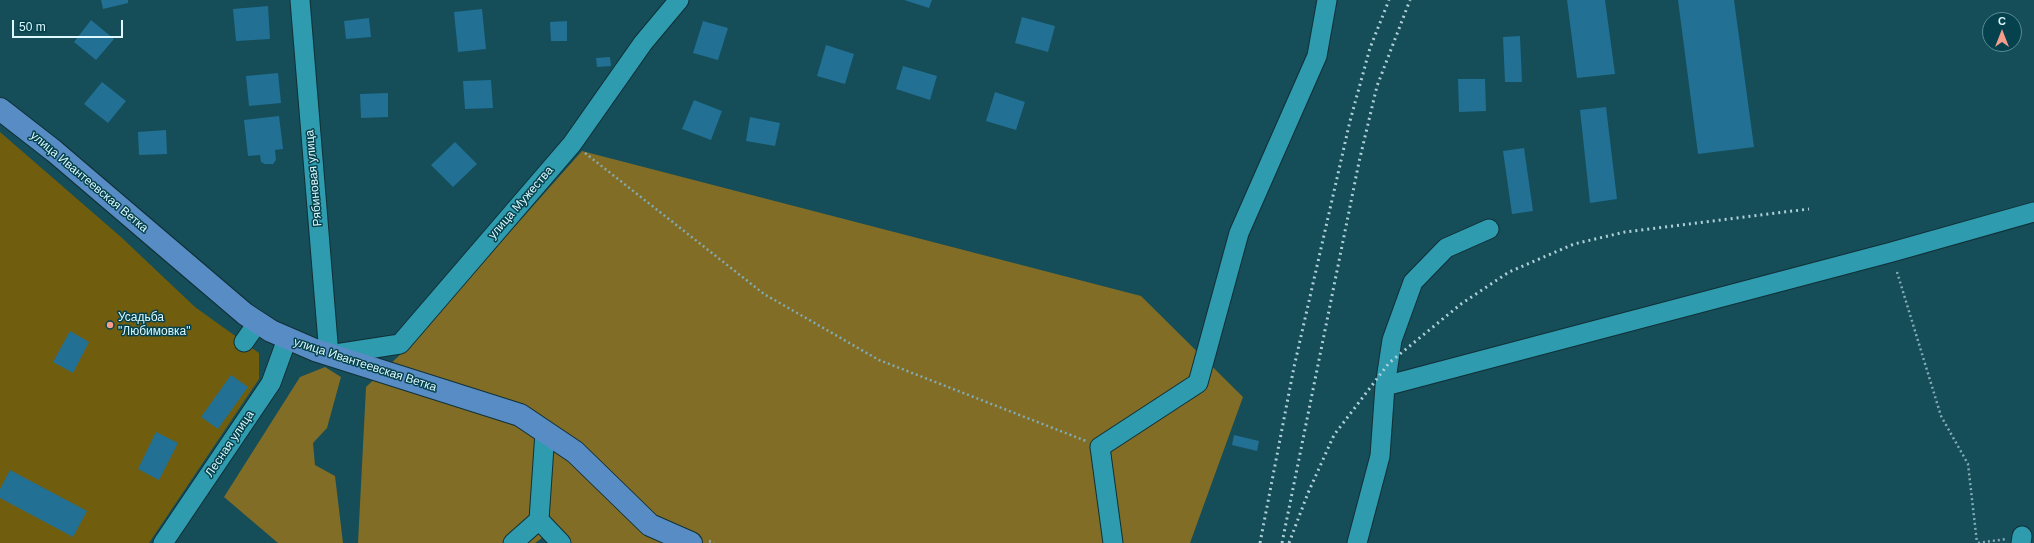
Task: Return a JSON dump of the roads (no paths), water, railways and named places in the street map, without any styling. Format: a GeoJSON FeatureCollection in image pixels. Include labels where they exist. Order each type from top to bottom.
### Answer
{"type":"FeatureCollection","features":[{"type":"Feature","properties":{"kind":"main road","name":"улица Ивантеевская Ветка"},"geometry":{"type":"LineString","coordinates":[[0,109],[54,151],[246,314],[258,322],[287,339],[329,355],[520,415],[575,452],[650,525],[691,543]]}},
{"type":"Feature","properties":{"kind":"street","name":"Рябиновая улица"},"geometry":{"type":"LineString","coordinates":[[300,0],[329,355]]}},
{"type":"Feature","properties":{"kind":"street","name":"улица Мужества"},"geometry":{"type":"LineString","coordinates":[[329,355],[400,344],[572,144],[643,43],[679,0]]}},
{"type":"Feature","properties":{"kind":"street"},"geometry":{"type":"LineString","coordinates":[[1113,543],[1100,446],[1198,383],[1239,233],[1317,56],[1327,0]]}},
{"type":"Feature","properties":{"kind":"street"},"geometry":{"type":"LineString","coordinates":[[1386,386],[1885,254],[2034,212]]}},
{"type":"Feature","properties":{"kind":"street"},"geometry":{"type":"LineString","coordinates":[[1357,543],[1380,456],[1386,386],[1392,340],[1413,282],[1446,248],[1489,229]]}},
{"type":"Feature","properties":{"kind":"street"},"geometry":{"type":"LineString","coordinates":[[244,342],[258,322]]}},
{"type":"Feature","properties":{"kind":"street","name":"Лесная улица"},"geometry":{"type":"LineString","coordinates":[[163,543],[271,383],[287,339]]}},
{"type":"Feature","properties":{"kind":"street"},"geometry":{"type":"LineString","coordinates":[[513,543],[539,520],[545,432]]}},
{"type":"Feature","properties":{"kind":"street"},"geometry":{"type":"LineString","coordinates":[[539,520],[561,543]]}},
{"type":"Feature","properties":{"kind":"railway"},"geometry":{"type":"LineString","coordinates":[[1260,543],[1294,367],[1350,121],[1370,48],[1389,0]]}},
{"type":"Feature","properties":{"kind":"railway"},"geometry":{"type":"LineString","coordinates":[[1282,543],[1359,162],[1377,86],[1410,0]]}},
{"type":"Feature","properties":{"kind":"railway"},"geometry":{"type":"LineString","coordinates":[[1289,543],[1308,493],[1334,435],[1389,363],[1461,304],[1509,272],[1574,244],[1625,232],[1809,209]]}},
{"type":"Feature","properties":{"kind":"place","name":"Усадьба \"Любимовка\""},"geometry":{"type":"Point","coordinates":[110,325]}}]}
